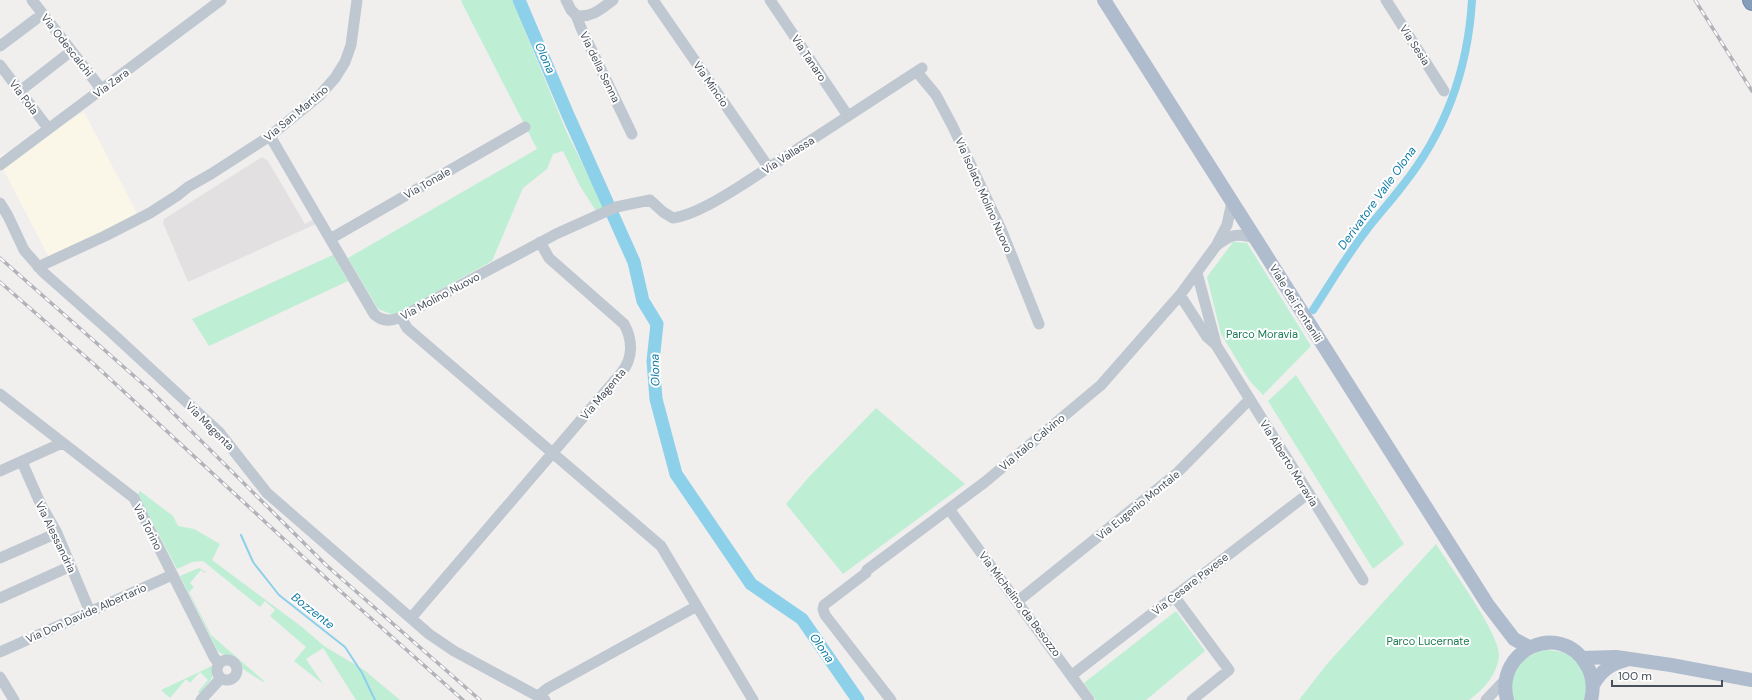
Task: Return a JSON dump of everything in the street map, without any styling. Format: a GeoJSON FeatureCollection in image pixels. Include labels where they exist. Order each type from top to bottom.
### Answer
{"type":"FeatureCollection","features":[{"type":"Feature","properties":{"kind":"main road","name":"Viale dei Fontanili"},"geometry":{"type":"LineString","coordinates":[[1104,0],[1488,606],[1508,646],[1512,663]]}},
{"type":"Feature","properties":{"kind":"main road","name":"Viale dei Fontanili"},"geometry":{"type":"LineString","coordinates":[[1488,606],[1514,638],[1529,647]]}},
{"type":"Feature","properties":{"kind":"main road"},"geometry":{"type":"LineString","coordinates":[[1507,700],[1505,680],[1512,663],[1529,647],[1543,643],[1556,643],[1569,648],[1582,658],[1590,673],[1592,696]]}},
{"type":"Feature","properties":{"kind":"main road"},"geometry":{"type":"LineString","coordinates":[[1582,658],[1605,656],[1629,659],[1752,680]]}},
{"type":"Feature","properties":{"kind":"main road"},"geometry":{"type":"LineString","coordinates":[[1592,696],[1597,677],[1608,666],[1629,659]]}},
{"type":"Feature","properties":{"kind":"street","name":"Via Odescalchi"},"geometry":{"type":"LineString","coordinates":[[32,0],[102,90]]}},
{"type":"Feature","properties":{"kind":"street","name":"Via Zara"},"geometry":{"type":"LineString","coordinates":[[0,165],[222,0]]}},
{"type":"Feature","properties":{"kind":"street","name":"Via San Martino"},"geometry":{"type":"LineString","coordinates":[[38,267],[137,220],[178,195],[197,187],[206,177],[270,136],[319,96],[335,78],[344,62],[351,44],[357,0]]}},
{"type":"Feature","properties":{"kind":"street","name":"Via della Senna"},"geometry":{"type":"LineString","coordinates":[[566,0],[571,10],[576,15],[632,134]]}},
{"type":"Feature","properties":{"kind":"street"},"geometry":{"type":"LineString","coordinates":[[576,15],[591,15],[613,0]]}},
{"type":"Feature","properties":{"kind":"street","name":"Via Mincio"},"geometry":{"type":"LineString","coordinates":[[653,0],[769,168]]}},
{"type":"Feature","properties":{"kind":"street","name":"Via Tanaro"},"geometry":{"type":"LineString","coordinates":[[770,0],[848,116]]}},
{"type":"Feature","properties":{"kind":"street","name":"Via Sesia"},"geometry":{"type":"LineString","coordinates":[[1386,0],[1444,91]]}},
{"type":"Feature","properties":{"kind":"street"},"geometry":{"type":"LineString","coordinates":[[0,46],[36,19]]}},
{"type":"Feature","properties":{"kind":"street"},"geometry":{"type":"LineString","coordinates":[[20,91],[65,56]]}},
{"type":"Feature","properties":{"kind":"street","name":"Via Pola"},"geometry":{"type":"LineString","coordinates":[[0,65],[48,128]]}},
{"type":"Feature","properties":{"kind":"street","name":"Via Vallassa"},"geometry":{"type":"LineString","coordinates":[[650,200],[670,217],[676,217],[720,198],[769,168],[919,70]]}},
{"type":"Feature","properties":{"kind":"street","name":"Via Isolato Molino Nuovo"},"geometry":{"type":"LineString","coordinates":[[919,70],[936,96],[952,125],[1001,228],[1039,324]]}},
{"type":"Feature","properties":{"kind":"street","name":"Via Tonale"},"geometry":{"type":"LineString","coordinates":[[330,239],[525,127]]}},
{"type":"Feature","properties":{"kind":"street","name":"Via Molino Nuovo"},"geometry":{"type":"LineString","coordinates":[[270,136],[374,314],[378,318],[386,320],[401,317],[540,242],[604,212],[616,207],[650,200]]}},
{"type":"Feature","properties":{"kind":"street","name":"Via Italo Calvino"},"geometry":{"type":"LineString","coordinates":[[891,700],[824,615],[824,605],[866,573],[867,570],[985,482],[1101,385],[1180,295],[1197,273],[1216,246],[1227,225],[1232,202]]}},
{"type":"Feature","properties":{"kind":"street","name":"Via Magenta"},"geometry":{"type":"LineString","coordinates":[[0,203],[8,216],[24,250],[38,267],[219,432],[267,493],[411,618],[454,651],[542,698],[548,688],[697,606]]}},
{"type":"Feature","properties":{"kind":"street","name":"Via Magenta"},"geometry":{"type":"LineString","coordinates":[[0,212],[13,229]]}},
{"type":"Feature","properties":{"kind":"street"},"geometry":{"type":"LineString","coordinates":[[1216,246],[1226,238],[1237,234],[1255,238]]}},
{"type":"Feature","properties":{"kind":"street","name":"Via Magenta"},"geometry":{"type":"LineString","coordinates":[[411,618],[626,367],[630,359],[630,346],[626,328],[621,320],[549,258],[540,242]]}},
{"type":"Feature","properties":{"kind":"street","name":"Via Alberto Moravia"},"geometry":{"type":"LineString","coordinates":[[1197,273],[1216,345]]}},
{"type":"Feature","properties":{"kind":"street","name":"Via Alberto Moravia"},"geometry":{"type":"LineString","coordinates":[[1180,295],[1207,337],[1216,345],[1363,580]]}},
{"type":"Feature","properties":{"kind":"street"},"geometry":{"type":"LineString","coordinates":[[401,317],[407,328],[661,546],[753,700]]}},
{"type":"Feature","properties":{"kind":"street","name":"Via Torino"},"geometry":{"type":"LineString","coordinates":[[0,394],[134,498],[172,575],[219,664]]}},
{"type":"Feature","properties":{"kind":"street","name":"Via Eugenio Montale"},"geometry":{"type":"LineString","coordinates":[[1018,601],[1176,474],[1250,399]]}},
{"type":"Feature","properties":{"kind":"street"},"geometry":{"type":"LineString","coordinates":[[0,471],[62,443]]}},
{"type":"Feature","properties":{"kind":"street","name":"Via Alessandria"},"geometry":{"type":"LineString","coordinates":[[22,462],[41,505],[57,533],[90,612]]}},
{"type":"Feature","properties":{"kind":"street","name":"Via Cesare Pavese"},"geometry":{"type":"LineString","coordinates":[[1072,675],[1309,493]]}},
{"type":"Feature","properties":{"kind":"street","name":"Via Michelino da Besozzo"},"geometry":{"type":"LineString","coordinates":[[949,509],[1090,700]]}},
{"type":"Feature","properties":{"kind":"street"},"geometry":{"type":"LineString","coordinates":[[0,558],[57,533]]}},
{"type":"Feature","properties":{"kind":"street"},"geometry":{"type":"LineString","coordinates":[[0,598],[71,566]]}},
{"type":"Feature","properties":{"kind":"street","name":"Via Don Davide Albertario"},"geometry":{"type":"LineString","coordinates":[[0,652],[172,575]]}},
{"type":"Feature","properties":{"kind":"street"},"geometry":{"type":"LineString","coordinates":[[1174,596],[1229,670],[1192,700]]}},
{"type":"Feature","properties":{"kind":"street"},"geometry":{"type":"LineString","coordinates":[[224,660],[230,660],[236,667],[236,673],[232,678],[226,680],[221,678],[217,673],[219,664],[224,660]]}},
{"type":"Feature","properties":{"kind":"street"},"geometry":{"type":"LineString","coordinates":[[0,677],[11,699]]}},
{"type":"Feature","properties":{"kind":"street"},"geometry":{"type":"LineString","coordinates":[[200,700],[221,678]]}},
{"type":"Feature","properties":{"kind":"street"},"geometry":{"type":"LineString","coordinates":[[1486,700],[1505,680]]}},
{"type":"Feature","properties":{"kind":"shaded area"},"geometry":{"type":"Polygon","coordinates":[[[84,112],[139,217],[52,263],[0,163],[0,156],[84,112]]]}},
{"type":"Feature","properties":{"kind":"shaded area"},"geometry":{"type":"Polygon","coordinates":[[[262,157],[268,161],[305,224],[314,219],[316,224],[188,282],[163,223],[164,219],[262,157]]]}},
{"type":"Feature","properties":{"kind":"green space"},"geometry":{"type":"Polygon","coordinates":[[[512,0],[567,133],[604,207],[596,211],[580,186],[563,151],[553,154],[547,169],[523,188],[492,261],[394,315],[378,309],[348,258],[537,149],[461,1],[512,0]]]}},
{"type":"Feature","properties":{"kind":"green space","name":"Parco Moravia"},"geometry":{"type":"Polygon","coordinates":[[[1233,242],[1247,243],[1311,346],[1263,395],[1249,380],[1221,334],[1207,277],[1233,242]]]}},
{"type":"Feature","properties":{"kind":"green space"},"geometry":{"type":"Polygon","coordinates":[[[333,255],[348,281],[209,346],[192,319],[333,255]]]}},
{"type":"Feature","properties":{"kind":"green space"},"geometry":{"type":"Polygon","coordinates":[[[1296,375],[1404,544],[1373,569],[1268,401],[1296,375]]]}},
{"type":"Feature","properties":{"kind":"green space"},"geometry":{"type":"Polygon","coordinates":[[[876,408],[965,484],[843,574],[786,504],[808,478],[876,408]]]}},
{"type":"Feature","properties":{"kind":"green space"},"geometry":{"type":"Polygon","coordinates":[[[140,491],[173,516],[178,526],[194,529],[220,544],[212,560],[302,627],[324,646],[364,670],[400,700],[356,700],[323,648],[306,659],[323,684],[294,661],[306,647],[270,616],[275,610],[265,601],[260,607],[203,561],[192,562],[177,569],[138,494],[140,491]]]}},
{"type":"Feature","properties":{"kind":"green space","name":"Parco Lucernate"},"geometry":{"type":"Polygon","coordinates":[[[1436,544],[1483,616],[1497,645],[1499,655],[1498,662],[1489,681],[1469,700],[1299,700],[1327,664],[1436,544]]]}},
{"type":"Feature","properties":{"kind":"green space"},"geometry":{"type":"Polygon","coordinates":[[[199,568],[206,572],[205,573],[201,570],[190,583],[194,587],[189,592],[211,635],[264,681],[263,682],[243,669],[234,657],[222,654],[217,650],[180,576],[199,568]]]}},
{"type":"Feature","properties":{"kind":"green space"},"geometry":{"type":"Polygon","coordinates":[[[1176,611],[1205,651],[1146,700],[1096,700],[1084,683],[1176,611]]]}},
{"type":"Feature","properties":{"kind":"green space"},"geometry":{"type":"Polygon","coordinates":[[[1541,650],[1564,653],[1576,660],[1584,672],[1586,681],[1584,700],[1513,700],[1511,681],[1521,661],[1541,650]]]}},
{"type":"Feature","properties":{"kind":"green space"},"geometry":{"type":"Polygon","coordinates":[[[212,666],[212,678],[200,694],[198,692],[208,680],[200,672],[190,683],[186,679],[170,698],[161,690],[212,666]]]}},
{"type":"Feature","properties":{"kind":"waterway","name":"Olona"},"geometry":{"type":"LineString","coordinates":[[519,0],[568,115],[634,262],[643,301],[657,324],[653,361],[656,399],[676,474],[751,584],[802,619],[858,700]]}},
{"type":"Feature","properties":{"kind":"waterway","name":"Derivatore Valle Olona"},"geometry":{"type":"LineString","coordinates":[[1313,310],[1358,241],[1418,164],[1443,121],[1460,74],[1466,50],[1472,0]]}},
{"type":"Feature","properties":{"kind":"waterway","name":"Bozzente"},"geometry":{"type":"LineString","coordinates":[[241,535],[253,562],[279,595],[345,647],[362,673],[375,700]]}},
{"type":"Feature","properties":{"kind":"railway"},"geometry":{"type":"LineString","coordinates":[[1695,0],[1752,91]]}},
{"type":"Feature","properties":{"kind":"railway"},"geometry":{"type":"LineString","coordinates":[[0,258],[151,391],[326,565],[480,700]]}},
{"type":"Feature","properties":{"kind":"railway"},"geometry":{"type":"LineString","coordinates":[[0,282],[95,365],[338,589],[463,700]]}}]}
